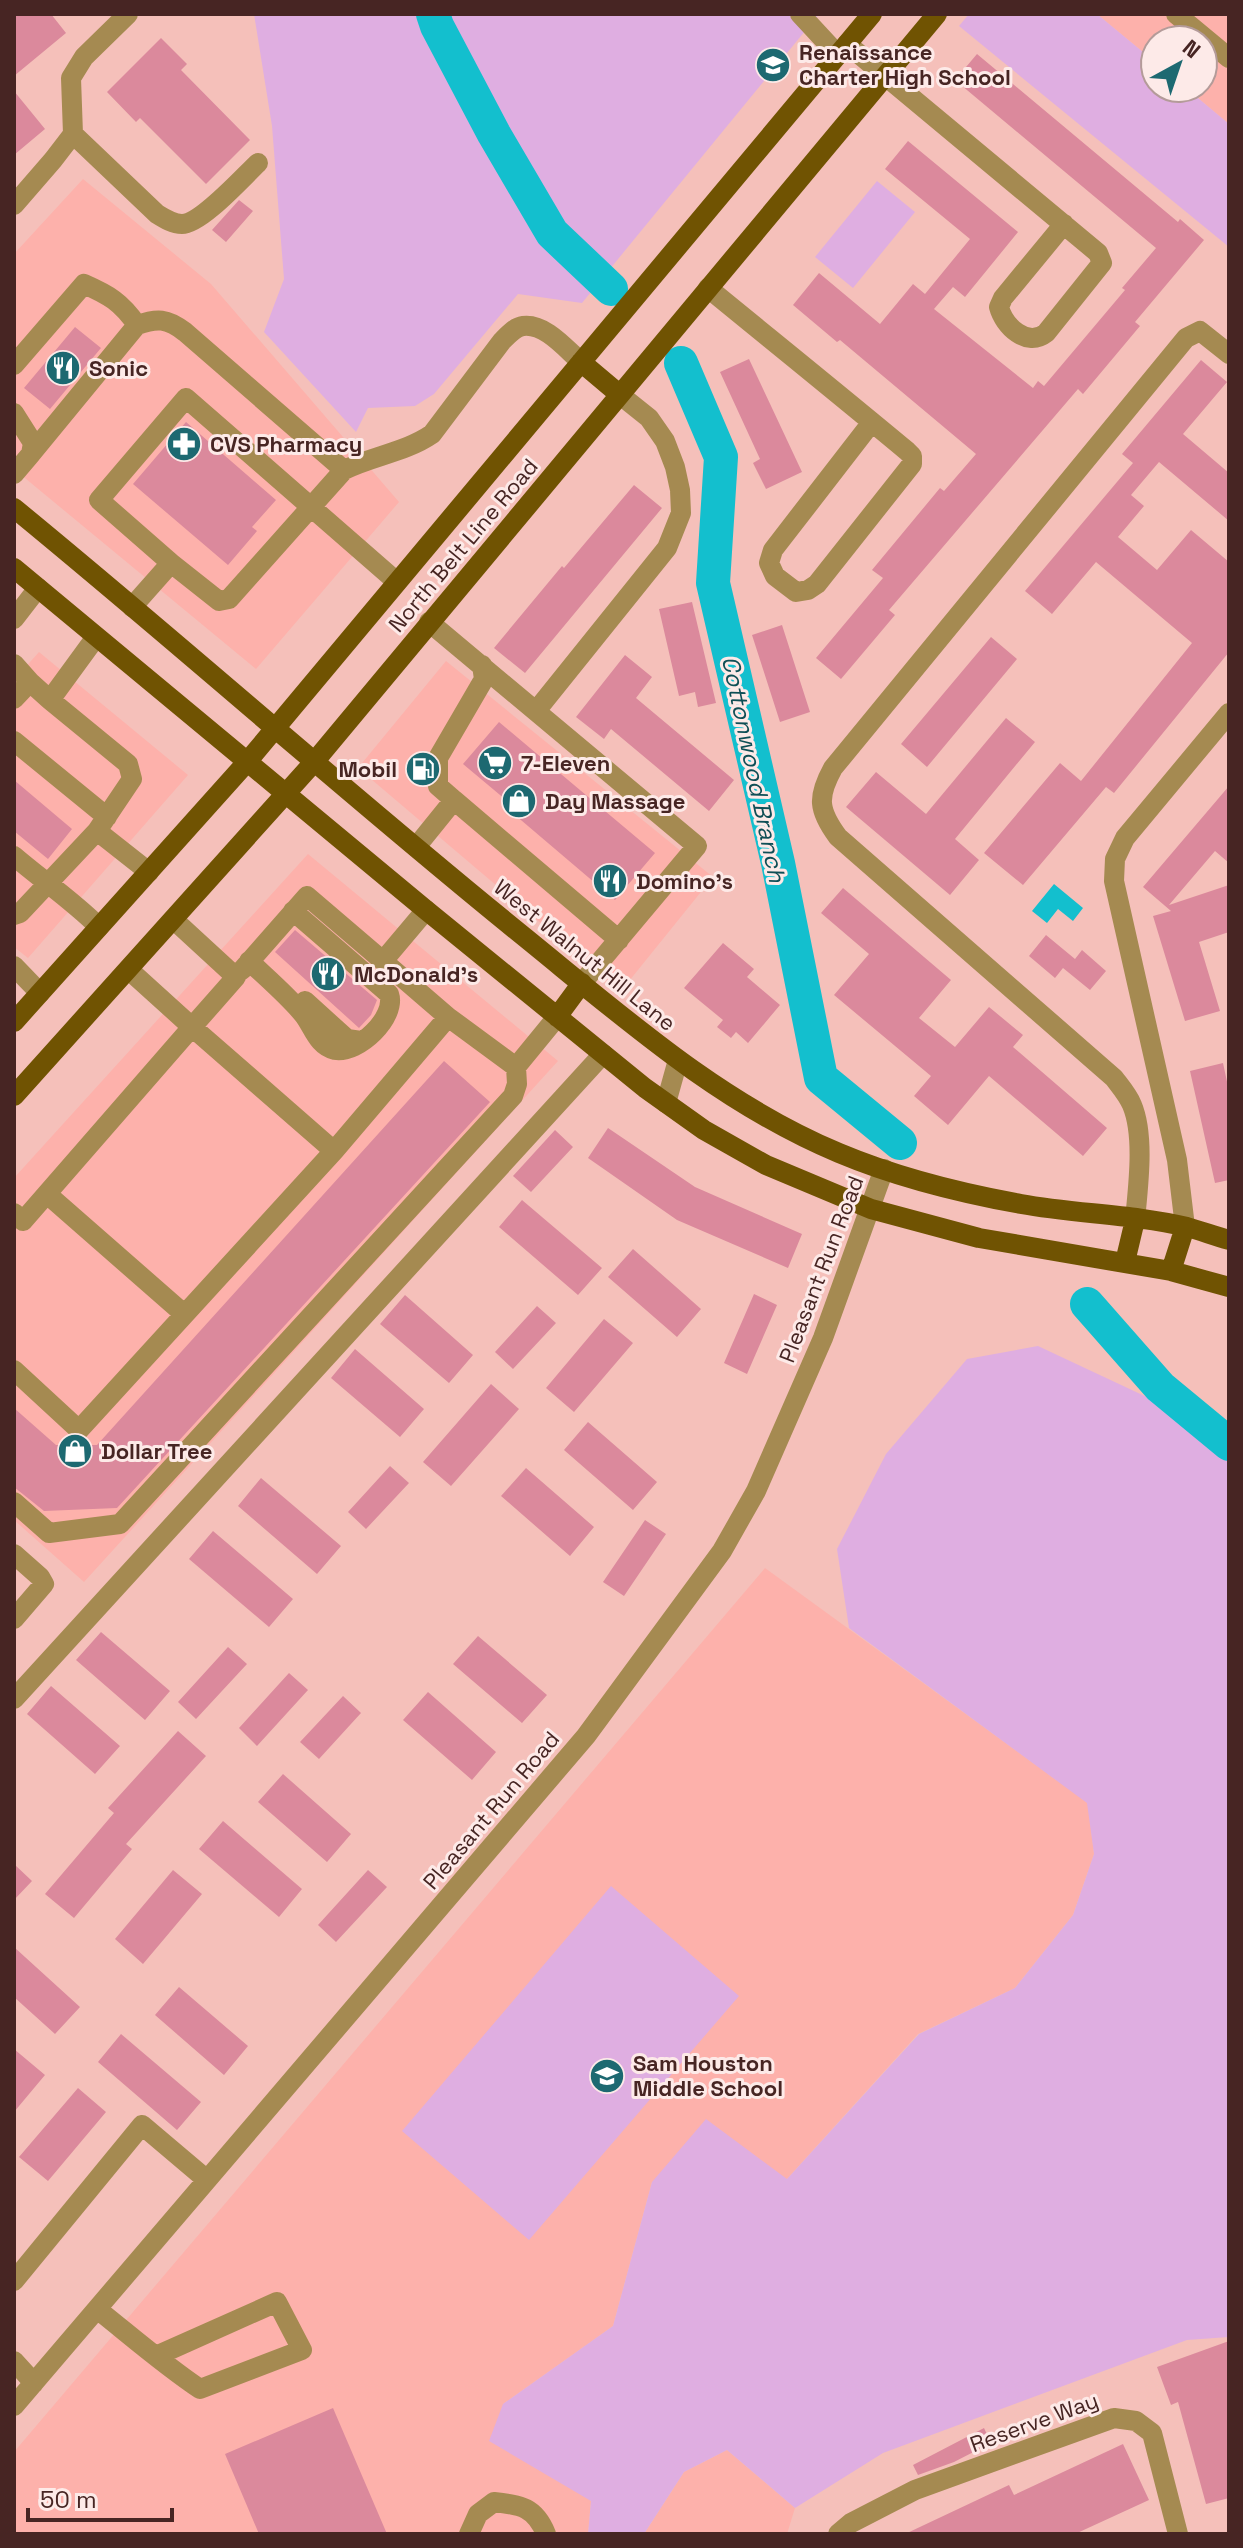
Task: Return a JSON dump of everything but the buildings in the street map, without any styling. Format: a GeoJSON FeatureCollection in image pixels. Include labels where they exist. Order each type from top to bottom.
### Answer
{"type":"FeatureCollection","features":[{"type":"Feature","properties":{"kind":"main road","name":"North Belt Line Road"},"geometry":{"type":"LineString","coordinates":[[14,1022],[276,728],[872,14]]}},
{"type":"Feature","properties":{"kind":"main road","name":"North Belt Line Road"},"geometry":{"type":"LineString","coordinates":[[14,1096],[315,761],[937,14]]}},
{"type":"Feature","properties":{"kind":"main road"},"geometry":{"type":"LineString","coordinates":[[581,362],[619,394]]}},
{"type":"Feature","properties":{"kind":"main road","name":"West Walnut Hill Lane"},"geometry":{"type":"LineString","coordinates":[[14,508],[416,847],[678,1060],[727,1094],[781,1126],[840,1154],[884,1169],[1023,1205],[1185,1227],[1229,1240]]}},
{"type":"Feature","properties":{"kind":"main road"},"geometry":{"type":"LineString","coordinates":[[14,568],[557,1017],[704,1130],[766,1165],[871,1209],[979,1238],[1171,1271],[1229,1287]]}},
{"type":"Feature","properties":{"kind":"main road"},"geometry":{"type":"LineString","coordinates":[[557,1017],[582,983]]}},
{"type":"Feature","properties":{"kind":"main road"},"geometry":{"type":"LineString","coordinates":[[1125,1262],[1135,1220]]}},
{"type":"Feature","properties":{"kind":"main road"},"geometry":{"type":"LineString","coordinates":[[1171,1271],[1185,1227]]}},
{"type":"Feature","properties":{"kind":"street"},"geometry":{"type":"LineString","coordinates":[[14,205],[73,134],[71,78],[84,57],[128,14]]}},
{"type":"Feature","properties":{"kind":"street"},"geometry":{"type":"LineString","coordinates":[[800,14],[842,50],[886,75],[1064,224],[1098,253],[1102,263],[1046,333],[1038,339],[1027,339],[1002,316],[999,307],[1064,224]]}},
{"type":"Feature","properties":{"kind":"street"},"geometry":{"type":"LineString","coordinates":[[1176,14],[1229,58]]}},
{"type":"Feature","properties":{"kind":"street"},"geometry":{"type":"LineString","coordinates":[[73,134],[157,214],[170,222],[185,224],[200,216],[258,163]]}},
{"type":"Feature","properties":{"kind":"street"},"geometry":{"type":"LineString","coordinates":[[14,365],[84,284],[124,306],[137,325]]}},
{"type":"Feature","properties":{"kind":"street"},"geometry":{"type":"LineString","coordinates":[[708,288],[872,422],[912,456],[912,464],[817,584],[808,590],[796,592],[775,576],[769,563],[773,550],[872,422]]}},
{"type":"Feature","properties":{"kind":"street"},"geometry":{"type":"LineString","coordinates":[[14,474],[137,325],[156,318],[171,321],[344,470]]}},
{"type":"Feature","properties":{"kind":"street"},"geometry":{"type":"LineString","coordinates":[[397,582],[310,508],[186,398],[99,500],[219,601],[229,599],[310,508],[344,470],[361,461],[418,443],[432,434],[502,341],[522,326],[541,329],[581,362]]}},
{"type":"Feature","properties":{"kind":"street"},"geometry":{"type":"LineString","coordinates":[[1135,1220],[1138,1134],[1132,1105],[1114,1078],[838,837],[825,820],[820,802],[833,768],[1186,338],[1200,331],[1229,354]]}},
{"type":"Feature","properties":{"kind":"street"},"geometry":{"type":"LineString","coordinates":[[536,711],[667,548],[681,513],[675,467],[665,441],[649,418],[619,394]]}},
{"type":"Feature","properties":{"kind":"street"},"geometry":{"type":"LineString","coordinates":[[14,413],[33,443],[31,454]]}},
{"type":"Feature","properties":{"kind":"street"},"geometry":{"type":"LineString","coordinates":[[132,607],[171,563]]}},
{"type":"Feature","properties":{"kind":"street"},"geometry":{"type":"LineString","coordinates":[[14,619],[38,588]]}},
{"type":"Feature","properties":{"kind":"street"},"geometry":{"type":"LineString","coordinates":[[429,622],[697,846],[582,983]]}},
{"type":"Feature","properties":{"kind":"street"},"geometry":{"type":"LineString","coordinates":[[50,700],[96,637]]}},
{"type":"Feature","properties":{"kind":"street"},"geometry":{"type":"LineString","coordinates":[[14,664],[50,700],[128,764],[132,779],[102,824],[20,913],[14,915]]}},
{"type":"Feature","properties":{"kind":"street"},"geometry":{"type":"LineString","coordinates":[[482,665],[484,679],[438,758],[438,786],[619,940]]}},
{"type":"Feature","properties":{"kind":"street"},"geometry":{"type":"LineString","coordinates":[[14,699],[30,682]]}},
{"type":"Feature","properties":{"kind":"street"},"geometry":{"type":"LineString","coordinates":[[1185,1227],[1177,1160],[1114,881],[1115,859],[1125,838],[1229,713]]}},
{"type":"Feature","properties":{"kind":"street"},"geometry":{"type":"LineString","coordinates":[[14,741],[149,872]]}},
{"type":"Feature","properties":{"kind":"street"},"geometry":{"type":"LineString","coordinates":[[416,847],[454,800]]}},
{"type":"Feature","properties":{"kind":"street"},"geometry":{"type":"LineString","coordinates":[[14,856],[99,927]]}},
{"type":"Feature","properties":{"kind":"street"},"geometry":{"type":"LineString","coordinates":[[17,1222],[47,1194],[307,896],[448,1017],[516,1067]]}},
{"type":"Feature","properties":{"kind":"street"},"geometry":{"type":"LineString","coordinates":[[383,961],[426,910]]}},
{"type":"Feature","properties":{"kind":"street"},"geometry":{"type":"LineString","coordinates":[[174,920],[247,964],[347,1039],[361,1041],[375,1031],[385,1018],[391,1002],[389,994],[293,911]]}},
{"type":"Feature","properties":{"kind":"street"},"geometry":{"type":"LineString","coordinates":[[14,966],[40,993]]}},
{"type":"Feature","properties":{"kind":"street"},"geometry":{"type":"LineString","coordinates":[[129,970],[334,1151]]}},
{"type":"Feature","properties":{"kind":"street"},"geometry":{"type":"LineString","coordinates":[[14,1370],[79,1430],[334,1151],[448,1017]]}},
{"type":"Feature","properties":{"kind":"street"},"geometry":{"type":"LineString","coordinates":[[14,1502],[49,1533],[120,1524],[513,1096],[517,1084],[516,1067],[557,1017]]}},
{"type":"Feature","properties":{"kind":"street"},"geometry":{"type":"LineString","coordinates":[[14,1699],[603,1054]]}},
{"type":"Feature","properties":{"kind":"street"},"geometry":{"type":"LineString","coordinates":[[666,1103],[678,1060]]}},
{"type":"Feature","properties":{"kind":"street","name":"Pleasant Run Road"},"geometry":{"type":"LineString","coordinates":[[14,2406],[586,1736],[722,1551],[756,1491],[811,1365],[884,1169]]}},
{"type":"Feature","properties":{"kind":"street"},"geometry":{"type":"LineString","coordinates":[[47,1194],[184,1314]]}},
{"type":"Feature","properties":{"kind":"street"},"geometry":{"type":"LineString","coordinates":[[14,1554],[44,1584],[14,1619]]}},
{"type":"Feature","properties":{"kind":"street"},"geometry":{"type":"LineString","coordinates":[[14,2281],[142,2125],[207,2180]]}},
{"type":"Feature","properties":{"kind":"street"},"geometry":{"type":"LineString","coordinates":[[97,2309],[156,2356],[200,2389],[302,2350],[277,2302],[156,2356]]}},
{"type":"Feature","properties":{"kind":"street"},"geometry":{"type":"LineString","coordinates":[[14,2361],[34,2383]]}},
{"type":"Feature","properties":{"kind":"street","name":"Reserve Way"},"geometry":{"type":"LineString","coordinates":[[838,2534],[851,2523],[915,2490],[1114,2418],[1136,2421],[1152,2433],[1178,2534]]}},
{"type":"Feature","properties":{"kind":"street"},"geometry":{"type":"LineString","coordinates":[[469,2534],[478,2514],[494,2502],[520,2505],[539,2518],[546,2534]]}},
{"type":"Feature","properties":{"kind":"shaded area"},"geometry":{"type":"Polygon","coordinates":[[[254,14],[819,14],[582,303],[518,294],[434,394],[415,406],[368,408],[356,432],[264,332],[284,279],[272,126],[254,14]]]}},
{"type":"Feature","properties":{"kind":"shaded area"},"geometry":{"type":"Polygon","coordinates":[[[969,14],[1097,14],[1139,49],[1139,104],[1205,104],[1229,124],[1229,247],[959,26],[969,14]]]}},
{"type":"Feature","properties":{"kind":"shaded area"},"geometry":{"type":"Polygon","coordinates":[[[1097,14],[1229,14],[1229,124],[1205,104],[1219,104],[1219,24],[1139,24],[1139,49],[1097,14]]]}},
{"type":"Feature","properties":{"kind":"shaded area"},"geometry":{"type":"Polygon","coordinates":[[[83,179],[211,284],[399,502],[256,669],[14,469],[14,254],[83,179]]]}},
{"type":"Feature","properties":{"kind":"shaded area"},"geometry":{"type":"Polygon","coordinates":[[[877,181],[915,212],[853,288],[815,257],[877,181]]]}},
{"type":"Feature","properties":{"kind":"shaded area"},"geometry":{"type":"Polygon","coordinates":[[[39,652],[188,775],[28,958],[14,947],[14,680],[39,652]]]}},
{"type":"Feature","properties":{"kind":"shaded area"},"geometry":{"type":"Polygon","coordinates":[[[446,661],[713,877],[621,991],[358,768],[446,661]]]}},
{"type":"Feature","properties":{"kind":"shaded area"},"geometry":{"type":"Polygon","coordinates":[[[308,854],[558,1061],[84,1582],[14,1520],[14,1178],[308,854]]]}},
{"type":"Feature","properties":{"kind":"shaded area"},"geometry":{"type":"Polygon","coordinates":[[[1038,1346],[1151,1399],[1229,1443],[1229,2337],[1187,2340],[883,2453],[795,2508],[727,2450],[684,2472],[644,2534],[588,2534],[591,2501],[489,2441],[503,2404],[613,2326],[652,2182],[706,2119],[787,2179],[919,2034],[1015,1988],[1073,1915],[1094,1854],[1087,1803],[849,1628],[837,1549],[886,1454],[967,1359],[1038,1346]]]}},
{"type":"Feature","properties":{"kind":"shaded area","name":"Sam Houston Middle School"},"geometry":{"type":"Polygon","coordinates":[[[765,1568],[1088,1803],[1094,1854],[1073,1915],[1015,1988],[918,2034],[787,2179],[652,2182],[613,2326],[503,2404],[591,2501],[588,2534],[14,2534],[14,2452],[765,1568]]]}},
{"type":"Feature","properties":{"kind":"shaded area"},"geometry":{"type":"Polygon","coordinates":[[[611,1886],[739,1996],[529,2240],[402,2131],[611,1886]]]}},
{"type":"Feature","properties":{"kind":"shaded area"},"geometry":{"type":"Polygon","coordinates":[[[727,2450],[795,2508],[787,2534],[644,2534],[684,2472],[727,2450]]]}},
{"type":"Feature","properties":{"kind":"water"},"geometry":{"type":"Polygon","coordinates":[[[1054,884],[1083,908],[1073,921],[1058,909],[1047,923],[1032,911],[1054,884]]]}},
{"type":"Feature","properties":{"kind":"waterway","name":"Cottonwood Branch"},"geometry":{"type":"LineString","coordinates":[[433,14],[494,134],[552,233],[611,289]]}},
{"type":"Feature","properties":{"kind":"waterway","name":"Cottonwood Branch"},"geometry":{"type":"LineString","coordinates":[[681,363],[721,457],[713,583],[778,863],[821,1078],[900,1143]]}},
{"type":"Feature","properties":{"kind":"waterway","name":"Cottonwood Branch"},"geometry":{"type":"LineString","coordinates":[[1087,1304],[1160,1387],[1229,1444]]}},
{"type":"Feature","properties":{"kind":"place","name":"Renaissance Charter High School"},"geometry":{"type":"Point","coordinates":[773,65]}},
{"type":"Feature","properties":{"kind":"place","name":"Sonic"},"geometry":{"type":"Point","coordinates":[63,368]}},
{"type":"Feature","properties":{"kind":"place","name":"CVS Pharmacy"},"geometry":{"type":"Point","coordinates":[184,444]}},
{"type":"Feature","properties":{"kind":"place","name":"7-Eleven"},"geometry":{"type":"Point","coordinates":[495,763]}},
{"type":"Feature","properties":{"kind":"place","name":"Mobil"},"geometry":{"type":"Point","coordinates":[423,769]}},
{"type":"Feature","properties":{"kind":"place","name":"Day Massage"},"geometry":{"type":"Point","coordinates":[519,801]}},
{"type":"Feature","properties":{"kind":"place","name":"Domino's"},"geometry":{"type":"Point","coordinates":[610,881]}},
{"type":"Feature","properties":{"kind":"place","name":"McDonald's"},"geometry":{"type":"Point","coordinates":[328,974]}},
{"type":"Feature","properties":{"kind":"place","name":"Dollar Tree"},"geometry":{"type":"Point","coordinates":[75,1451]}},
{"type":"Feature","properties":{"kind":"place","name":"Sam Houston Middle School"},"geometry":{"type":"Point","coordinates":[607,2076]}}]}
